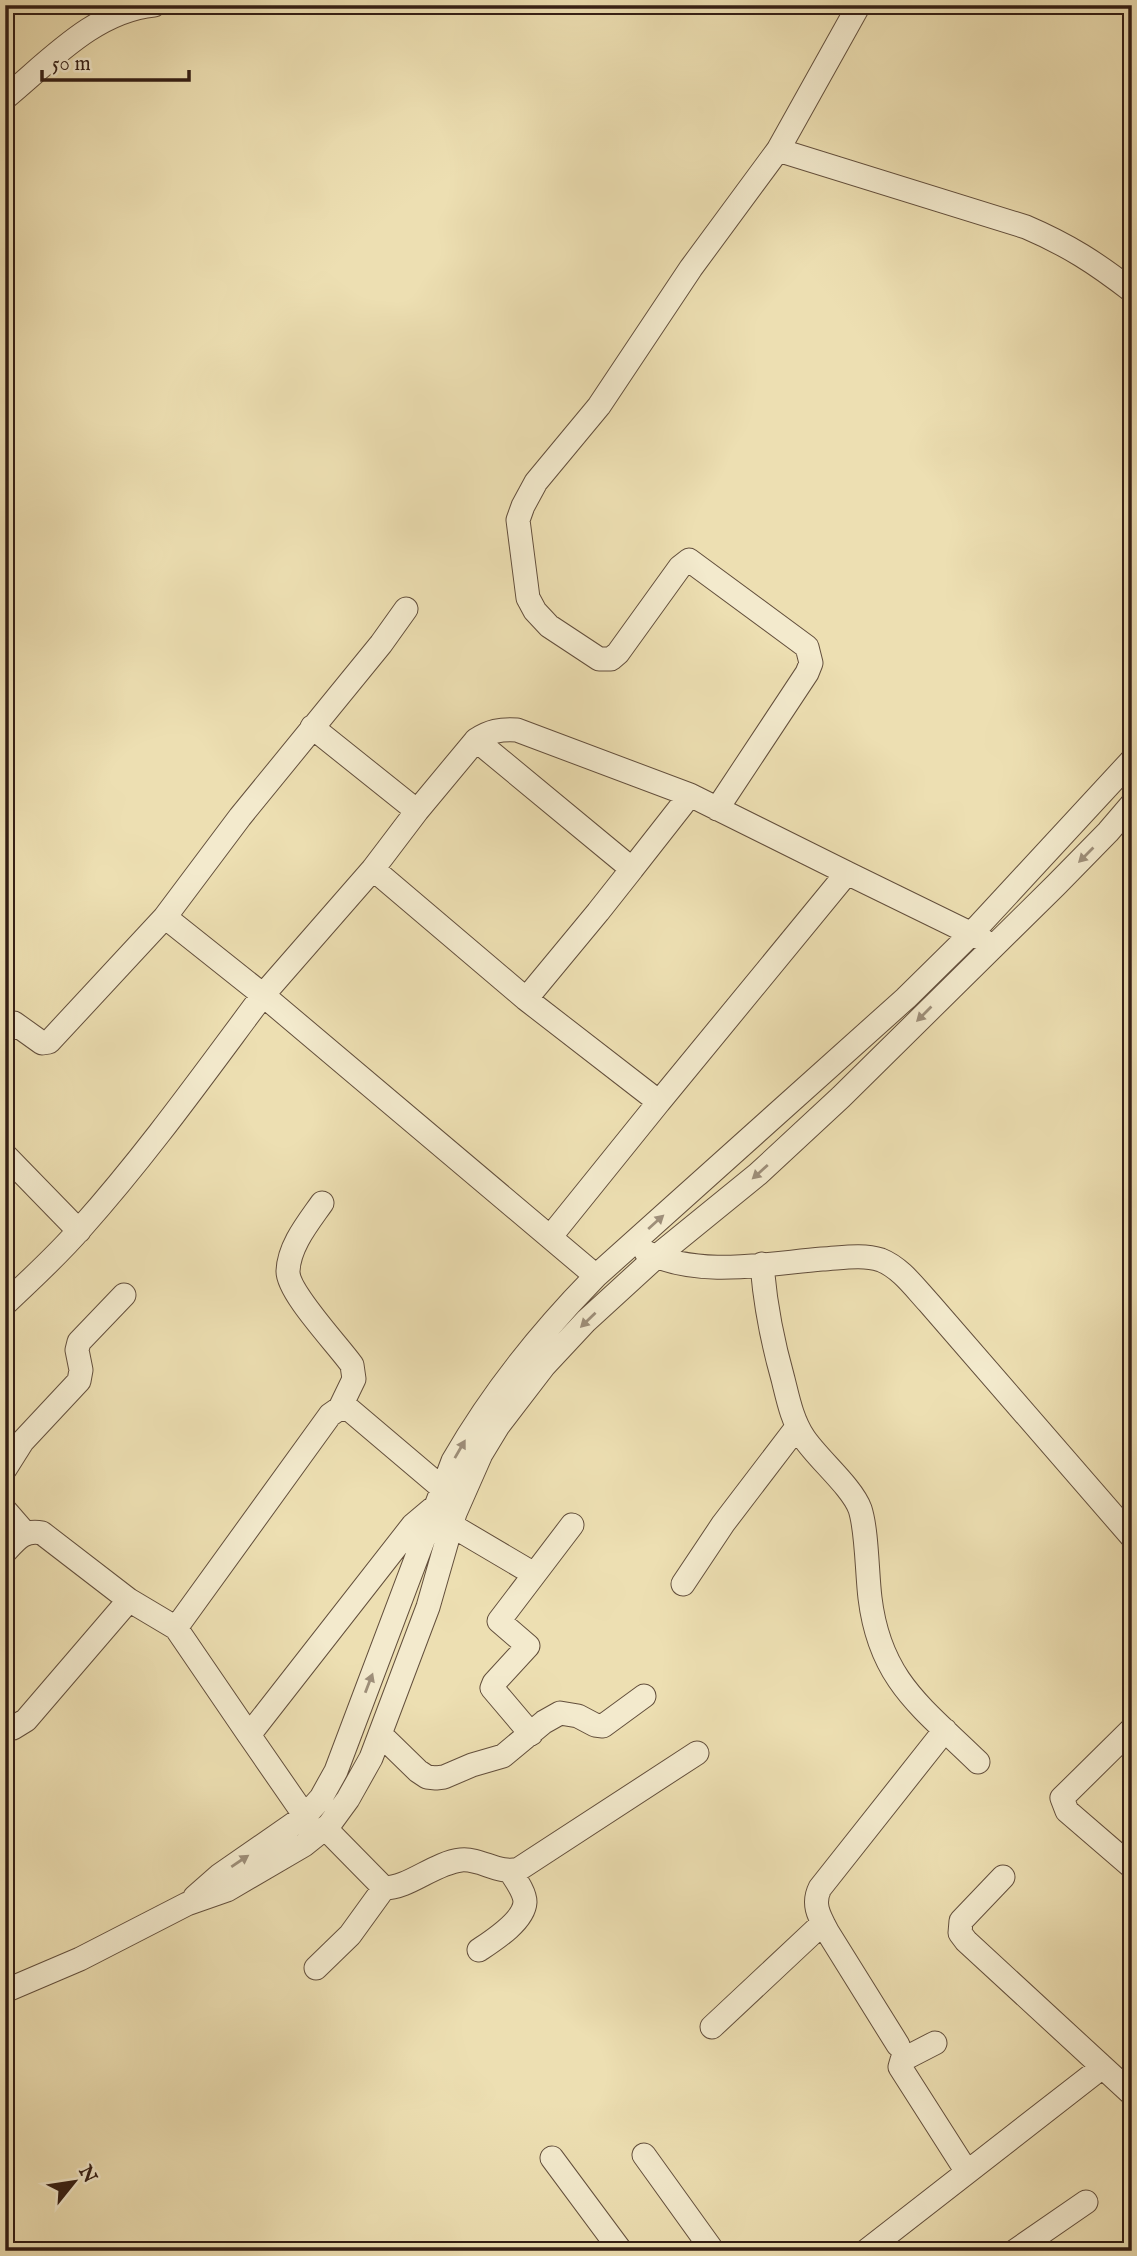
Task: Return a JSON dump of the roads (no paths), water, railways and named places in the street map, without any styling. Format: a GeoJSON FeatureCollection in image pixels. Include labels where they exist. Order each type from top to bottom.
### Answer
{"type":"FeatureCollection","features":[{"type":"Feature","properties":{"kind":"street"},"geometry":{"type":"LineString","coordinates":[[5,99],[88,29],[134,7],[155,5]]}},
{"type":"Feature","properties":{"kind":"street"},"geometry":{"type":"LineString","coordinates":[[726,795],[807,673],[811,663],[807,648],[690,560],[680,567],[618,653],[611,659],[598,659],[549,626],[535,611],[528,598],[518,520],[536,482],[599,406],[691,268],[783,141],[859,5]]}},
{"type":"Feature","properties":{"kind":"street"},"geometry":{"type":"LineString","coordinates":[[783,141],[1026,227],[1072,248],[1132,291]]}},
{"type":"Feature","properties":{"kind":"street"},"geometry":{"type":"LineString","coordinates":[[8,1023],[42,1043],[49,1042],[165,917],[240,817],[381,644],[406,609]]}},
{"type":"Feature","properties":{"kind":"street"},"geometry":{"type":"LineString","coordinates":[[312,727],[417,811]]}},
{"type":"Feature","properties":{"kind":"street"},"geometry":{"type":"LineString","coordinates":[[5,1304],[79,1231],[148,1149],[263,995],[373,869],[476,740],[490,732],[517,730],[690,795],[726,795],[847,873],[994,945]]}},
{"type":"Feature","properties":{"kind":"street"},"geometry":{"type":"LineString","coordinates":[[476,740],[632,869]]}},
{"type":"Feature","properties":{"kind":"street"},"geometry":{"type":"LineString","coordinates":[[187,1904],[220,1875],[305,1816],[321,1798],[336,1771],[447,1497],[453,1461],[473,1426],[557,1317],[631,1244],[906,998],[971,933],[1132,760]]}},
{"type":"Feature","properties":{"kind":"street"},"geometry":{"type":"LineString","coordinates":[[526,999],[690,795]]}},
{"type":"Feature","properties":{"kind":"street"},"geometry":{"type":"LineString","coordinates":[[250,1734],[413,1525],[447,1497],[544,1366],[586,1321],[656,1257],[758,1174],[994,945],[1108,832],[1132,804]]}},
{"type":"Feature","properties":{"kind":"street"},"geometry":{"type":"LineString","coordinates":[[373,869],[526,999],[659,1102]]}},
{"type":"Feature","properties":{"kind":"street"},"geometry":{"type":"LineString","coordinates":[[551,1236],[847,873]]}},
{"type":"Feature","properties":{"kind":"street"},"geometry":{"type":"LineString","coordinates":[[165,917],[263,995],[596,1276]]}},
{"type":"Feature","properties":{"kind":"street"},"geometry":{"type":"LineString","coordinates":[[775,1115],[799,1135]]}},
{"type":"Feature","properties":{"kind":"street"},"geometry":{"type":"LineString","coordinates":[[5,1155],[79,1231]]}},
{"type":"Feature","properties":{"kind":"street"},"geometry":{"type":"LineString","coordinates":[[176,1628],[330,1415],[340,1408],[354,1379],[352,1365],[296,1293],[288,1275],[294,1248],[322,1203]]}},
{"type":"Feature","properties":{"kind":"street"},"geometry":{"type":"LineString","coordinates":[[631,1244],[677,1264],[704,1268],[863,1256],[890,1264],[929,1303],[1132,1537]]}},
{"type":"Feature","properties":{"kind":"street"},"geometry":{"type":"LineString","coordinates":[[762,1264],[772,1339],[797,1427],[860,1508],[870,1601],[885,1657],[899,1682],[916,1703],[978,1762]]}},
{"type":"Feature","properties":{"kind":"street"},"geometry":{"type":"LineString","coordinates":[[5,1469],[22,1442],[79,1381],[79,1342],[124,1295]]}},
{"type":"Feature","properties":{"kind":"street"},"geometry":{"type":"LineString","coordinates":[[5,1991],[80,1959],[187,1904],[227,1890],[304,1845],[325,1828],[348,1799],[372,1758],[428,1607],[452,1525],[447,1497],[351,1410],[340,1408]]}},
{"type":"Feature","properties":{"kind":"street"},"geometry":{"type":"LineString","coordinates":[[683,1584],[723,1524],[797,1427]]}},
{"type":"Feature","properties":{"kind":"street"},"geometry":{"type":"LineString","coordinates":[[5,1510],[25,1533]]}},
{"type":"Feature","properties":{"kind":"street"},"geometry":{"type":"LineString","coordinates":[[452,1525],[534,1574]]}},
{"type":"Feature","properties":{"kind":"street"},"geometry":{"type":"LineString","coordinates":[[531,1734],[492,1688],[527,1647],[527,1643],[499,1621],[572,1525]]}},
{"type":"Feature","properties":{"kind":"street"},"geometry":{"type":"LineString","coordinates":[[5,1552],[25,1533],[42,1533],[129,1600],[176,1628],[305,1816]]}},
{"type":"Feature","properties":{"kind":"street"},"geometry":{"type":"LineString","coordinates":[[5,1727],[13,1728],[26,1720],[129,1600]]}},
{"type":"Feature","properties":{"kind":"street"},"geometry":{"type":"LineString","coordinates":[[380,1734],[418,1772],[427,1777],[444,1777],[472,1765],[496,1760],[544,1722],[560,1713],[578,1716],[595,1725],[604,1726],[644,1696]]}},
{"type":"Feature","properties":{"kind":"street"},"geometry":{"type":"LineString","coordinates":[[1132,1729],[1062,1798],[1067,1811],[1132,1867]]}},
{"type":"Feature","properties":{"kind":"street"},"geometry":{"type":"LineString","coordinates":[[898,2045],[823,1923],[816,1905],[816,1896],[945,1730]]}},
{"type":"Feature","properties":{"kind":"street"},"geometry":{"type":"LineString","coordinates":[[316,1968],[350,1935],[384,1888],[463,1860],[478,1861],[510,1871],[519,1869],[697,1754]]}},
{"type":"Feature","properties":{"kind":"street"},"geometry":{"type":"LineString","coordinates":[[325,1828],[384,1888]]}},
{"type":"Feature","properties":{"kind":"street"},"geometry":{"type":"LineString","coordinates":[[479,1950],[507,1930],[524,1905],[524,1896],[510,1871]]}},
{"type":"Feature","properties":{"kind":"street"},"geometry":{"type":"LineString","coordinates":[[1003,1877],[961,1921],[960,1933],[1101,2068],[1132,2094]]}},
{"type":"Feature","properties":{"kind":"street"},"geometry":{"type":"LineString","coordinates":[[712,2027],[823,1923]]}},
{"type":"Feature","properties":{"kind":"street"},"geometry":{"type":"LineString","coordinates":[[935,2043],[902,2060],[900,2067],[967,2172]]}},
{"type":"Feature","properties":{"kind":"street"},"geometry":{"type":"LineString","coordinates":[[866,2251],[1101,2068]]}},
{"type":"Feature","properties":{"kind":"street"},"geometry":{"type":"LineString","coordinates":[[643,2155],[713,2251]]}},
{"type":"Feature","properties":{"kind":"street"},"geometry":{"type":"LineString","coordinates":[[552,2158],[621,2251]]}},
{"type":"Feature","properties":{"kind":"street"},"geometry":{"type":"LineString","coordinates":[[1015,2251],[1086,2202]]}}]}
